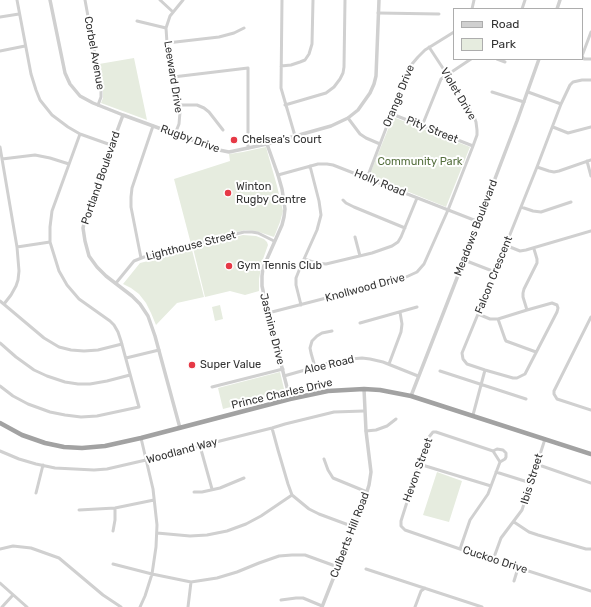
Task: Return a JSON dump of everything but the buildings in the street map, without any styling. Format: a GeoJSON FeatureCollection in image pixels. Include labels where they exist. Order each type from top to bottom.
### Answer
{"type":"FeatureCollection","features":[{"type":"Feature","properties":{"kind":"highway","name":"Prince Charles Drive"},"geometry":{"type":"LineString","coordinates":[[0,423],[22,435],[45,443],[64,447],[82,448],[105,446],[290,399],[328,391],[364,389],[380,390],[411,396],[591,454]]}},
{"type":"Feature","properties":{"kind":"street"},"geometry":{"type":"LineString","coordinates":[[17,0],[25,46],[34,83],[40,100],[57,120],[68,127],[80,134],[111,145]]}},
{"type":"Feature","properties":{"kind":"street","name":"Rugby Drive"},"geometry":{"type":"LineString","coordinates":[[50,0],[63,66],[68,81],[80,96],[86,100],[123,115],[225,152],[267,144],[331,126],[348,118],[358,110],[370,93],[375,80],[377,69],[379,0]]}},
{"type":"Feature","properties":{"kind":"street","name":"Corbel Avenue"},"geometry":{"type":"LineString","coordinates":[[85,0],[101,90],[101,97],[98,105]]}},
{"type":"Feature","properties":{"kind":"street"},"geometry":{"type":"LineString","coordinates":[[160,0],[173,12]]}},
{"type":"Feature","properties":{"kind":"street","name":"Leeward Drive"},"geometry":{"type":"LineString","coordinates":[[175,134],[180,119],[179,105],[173,77],[166,28],[173,12],[183,0]]}},
{"type":"Feature","properties":{"kind":"street"},"geometry":{"type":"LineString","coordinates":[[282,0],[281,91],[295,136]]}},
{"type":"Feature","properties":{"kind":"street"},"geometry":{"type":"LineString","coordinates":[[281,66],[291,65],[305,60],[310,54],[312,44],[313,0]]}},
{"type":"Feature","properties":{"kind":"street"},"geometry":{"type":"LineString","coordinates":[[285,105],[326,93],[332,89],[340,79],[344,67],[346,0]]}},
{"type":"Feature","properties":{"kind":"street"},"geometry":{"type":"LineString","coordinates":[[378,13],[439,14]]}},
{"type":"Feature","properties":{"kind":"street"},"geometry":{"type":"LineString","coordinates":[[0,17],[19,14]]}},
{"type":"Feature","properties":{"kind":"street"},"geometry":{"type":"LineString","coordinates":[[137,21],[166,28]]}},
{"type":"Feature","properties":{"kind":"street"},"geometry":{"type":"LineString","coordinates":[[168,43],[218,37],[234,33],[244,28]]}},
{"type":"Feature","properties":{"kind":"street"},"geometry":{"type":"LineString","coordinates":[[583,53],[591,32]]}},
{"type":"Feature","properties":{"kind":"street","name":"Orange Drive"},"geometry":{"type":"LineString","coordinates":[[367,178],[410,67],[429,47],[453,33]]}},
{"type":"Feature","properties":{"kind":"street"},"geometry":{"type":"LineString","coordinates":[[0,51],[25,46]]}},
{"type":"Feature","properties":{"kind":"street","name":"Violet Drive"},"geometry":{"type":"LineString","coordinates":[[429,47],[471,110],[477,128],[473,146],[448,210]]}},
{"type":"Feature","properties":{"kind":"street"},"geometry":{"type":"LineString","coordinates":[[422,126],[442,78],[470,60]]}},
{"type":"Feature","properties":{"kind":"street"},"geometry":{"type":"LineString","coordinates":[[500,60],[505,62]]}},
{"type":"Feature","properties":{"kind":"street","name":"Meadows Boulevard"},"geometry":{"type":"LineString","coordinates":[[411,396],[479,222],[539,60]]}},
{"type":"Feature","properties":{"kind":"street"},"geometry":{"type":"LineString","coordinates":[[173,77],[248,68],[248,148]]}},
{"type":"Feature","properties":{"kind":"street","name":"Falcon Crescent"},"geometry":{"type":"LineString","coordinates":[[485,370],[464,362],[462,353],[561,104],[573,82],[591,80]]}},
{"type":"Feature","properties":{"kind":"street"},"geometry":{"type":"LineString","coordinates":[[492,92],[524,102]]}},
{"type":"Feature","properties":{"kind":"street"},"geometry":{"type":"LineString","coordinates":[[528,92],[561,104]]}},
{"type":"Feature","properties":{"kind":"street"},"geometry":{"type":"LineString","coordinates":[[179,105],[197,105],[204,108],[223,130]]}},
{"type":"Feature","properties":{"kind":"street","name":"Pity Street"},"geometry":{"type":"LineString","coordinates":[[392,114],[473,146]]}},
{"type":"Feature","properties":{"kind":"street","name":"Portland Boulevard"},"geometry":{"type":"LineString","coordinates":[[123,115],[87,212],[83,228],[86,245],[92,261],[103,273],[132,296],[146,312],[152,325],[180,428]]}},
{"type":"Feature","properties":{"kind":"street"},"geometry":{"type":"LineString","coordinates":[[348,118],[360,134],[380,144]]}},
{"type":"Feature","properties":{"kind":"street"},"geometry":{"type":"LineString","coordinates":[[141,258],[131,207],[131,194],[153,126]]}},
{"type":"Feature","properties":{"kind":"street"},"geometry":{"type":"LineString","coordinates":[[553,127],[568,133],[591,127]]}},
{"type":"Feature","properties":{"kind":"street"},"geometry":{"type":"LineString","coordinates":[[0,386],[13,396],[28,404],[50,412],[65,415],[81,417],[97,416],[139,408],[120,336],[114,325],[106,317],[79,299],[67,285],[59,271],[50,242],[52,210],[80,134]]}},
{"type":"Feature","properties":{"kind":"street","name":"Jasmine Drive"},"geometry":{"type":"LineString","coordinates":[[267,144],[278,175],[285,213],[282,225],[266,259],[262,276],[262,291],[290,399]]}},
{"type":"Feature","properties":{"kind":"street"},"geometry":{"type":"LineString","coordinates":[[0,147],[17,248],[19,271],[18,280],[13,292],[4,304]]}},
{"type":"Feature","properties":{"kind":"street"},"geometry":{"type":"LineString","coordinates":[[2,159],[35,156],[50,158],[69,164]]}},
{"type":"Feature","properties":{"kind":"street"},"geometry":{"type":"LineString","coordinates":[[537,167],[549,172],[554,172],[591,160]]}},
{"type":"Feature","properties":{"kind":"street"},"geometry":{"type":"LineString","coordinates":[[587,161],[591,176]]}},
{"type":"Feature","properties":{"kind":"street","name":"Holly Road"},"geometry":{"type":"LineString","coordinates":[[278,175],[320,164],[333,165],[479,222]]}},
{"type":"Feature","properties":{"kind":"street"},"geometry":{"type":"LineString","coordinates":[[301,305],[296,281],[298,271],[318,230],[321,215],[310,166]]}},
{"type":"Feature","properties":{"kind":"street"},"geometry":{"type":"LineString","coordinates":[[304,259],[323,264],[384,250],[394,245],[400,239],[417,198]]}},
{"type":"Feature","properties":{"kind":"street"},"geometry":{"type":"LineString","coordinates":[[343,200],[354,207],[405,228]]}},
{"type":"Feature","properties":{"kind":"street"},"geometry":{"type":"LineString","coordinates":[[521,207],[541,212],[571,202]]}},
{"type":"Feature","properties":{"kind":"street","name":"Knollwood Drive"},"geometry":{"type":"LineString","coordinates":[[268,313],[400,279],[414,273],[421,268],[426,261],[448,210]]}},
{"type":"Feature","properties":{"kind":"street"},"geometry":{"type":"LineString","coordinates":[[505,245],[520,251],[591,230]]}},
{"type":"Feature","properties":{"kind":"street","name":"Lighthouse Street"},"geometry":{"type":"LineString","coordinates":[[116,283],[134,261],[141,258],[244,232],[258,233],[274,241]]}},
{"type":"Feature","properties":{"kind":"street"},"geometry":{"type":"LineString","coordinates":[[355,237],[360,256]]}},
{"type":"Feature","properties":{"kind":"street"},"geometry":{"type":"LineString","coordinates":[[17,248],[50,242]]}},
{"type":"Feature","properties":{"kind":"street"},"geometry":{"type":"LineString","coordinates":[[527,310],[523,293],[537,263],[534,248]]}},
{"type":"Feature","properties":{"kind":"street"},"geometry":{"type":"LineString","coordinates":[[464,260],[495,272]]}},
{"type":"Feature","properties":{"kind":"street"},"geometry":{"type":"LineString","coordinates":[[0,301],[44,338],[59,347],[84,351],[102,349],[122,344]]}},
{"type":"Feature","properties":{"kind":"street"},"geometry":{"type":"LineString","coordinates":[[473,415],[485,370],[513,378],[517,378],[525,374],[557,312],[558,307],[556,304],[552,303],[498,319],[490,319],[478,314]]}},
{"type":"Feature","properties":{"kind":"street"},"geometry":{"type":"LineString","coordinates":[[360,323],[417,307]]}},
{"type":"Feature","properties":{"kind":"street"},"geometry":{"type":"LineString","coordinates":[[389,364],[401,332],[402,320],[400,312]]}},
{"type":"Feature","properties":{"kind":"street"},"geometry":{"type":"LineString","coordinates":[[591,317],[554,391],[554,394],[557,399],[591,410]]}},
{"type":"Feature","properties":{"kind":"street"},"geometry":{"type":"LineString","coordinates":[[498,319],[506,341],[536,352]]}},
{"type":"Feature","properties":{"kind":"street"},"geometry":{"type":"LineString","coordinates":[[315,367],[310,348],[312,341],[322,333],[332,331]]}},
{"type":"Feature","properties":{"kind":"street"},"geometry":{"type":"LineString","coordinates":[[0,343],[34,370],[65,382],[90,384],[130,375]]}},
{"type":"Feature","properties":{"kind":"street"},"geometry":{"type":"LineString","coordinates":[[126,358],[158,350]]}},
{"type":"Feature","properties":{"kind":"street","name":"Aloe Road"},"geometry":{"type":"LineString","coordinates":[[284,376],[351,358],[362,358],[374,359],[418,376]]}},
{"type":"Feature","properties":{"kind":"street"},"geometry":{"type":"LineString","coordinates":[[212,388],[283,369]]}},
{"type":"Feature","properties":{"kind":"street"},"geometry":{"type":"LineString","coordinates":[[440,372],[526,399]]}},
{"type":"Feature","properties":{"kind":"street","name":"Culberts Hill Road"},"geometry":{"type":"LineString","coordinates":[[322,607],[367,492],[371,472],[364,411],[364,389]]}},
{"type":"Feature","properties":{"kind":"street","name":"Woodland Way"},"geometry":{"type":"LineString","coordinates":[[0,452],[19,459],[55,468],[94,470],[107,469],[334,412],[364,411]]}},
{"type":"Feature","properties":{"kind":"street"},"geometry":{"type":"LineString","coordinates":[[366,431],[376,430],[387,426],[396,419]]}},
{"type":"Feature","properties":{"kind":"street"},"geometry":{"type":"LineString","coordinates":[[272,428],[292,495],[314,512],[354,527]]}},
{"type":"Feature","properties":{"kind":"street","name":"Hevon Street"},"geometry":{"type":"LineString","coordinates":[[401,526],[401,521],[419,464],[429,437],[433,432],[493,451],[500,449],[503,450],[506,454],[505,459],[500,462]]}},
{"type":"Feature","properties":{"kind":"street"},"geometry":{"type":"LineString","coordinates":[[140,607],[152,574],[157,533],[154,500],[141,438]]}},
{"type":"Feature","properties":{"kind":"street","name":"Ibis Street"},"geometry":{"type":"LineString","coordinates":[[493,560],[502,538],[522,510],[545,439]]}},
{"type":"Feature","properties":{"kind":"street"},"geometry":{"type":"LineString","coordinates":[[200,446],[212,489]]}},
{"type":"Feature","properties":{"kind":"street"},"geometry":{"type":"LineString","coordinates":[[460,549],[470,520],[488,494],[500,462],[493,451]]}},
{"type":"Feature","properties":{"kind":"street"},"geometry":{"type":"LineString","coordinates":[[324,459],[333,478],[367,492]]}},
{"type":"Feature","properties":{"kind":"street"},"geometry":{"type":"LineString","coordinates":[[419,464],[491,486]]}},
{"type":"Feature","properties":{"kind":"street"},"geometry":{"type":"LineString","coordinates":[[536,464],[591,483]]}},
{"type":"Feature","properties":{"kind":"street"},"geometry":{"type":"LineString","coordinates":[[36,493],[42,465]]}},
{"type":"Feature","properties":{"kind":"street"},"geometry":{"type":"LineString","coordinates":[[496,472],[531,482]]}},
{"type":"Feature","properties":{"kind":"street"},"geometry":{"type":"LineString","coordinates":[[194,492],[202,492],[220,488],[244,478]]}},
{"type":"Feature","properties":{"kind":"street"},"geometry":{"type":"LineString","coordinates":[[157,533],[190,536],[207,535],[227,531],[246,524],[261,516],[292,495]]}},
{"type":"Feature","properties":{"kind":"street"},"geometry":{"type":"LineString","coordinates":[[79,510],[115,508],[154,500]]}},
{"type":"Feature","properties":{"kind":"street"},"geometry":{"type":"LineString","coordinates":[[113,531],[115,508]]}},
{"type":"Feature","properties":{"kind":"street"},"geometry":{"type":"LineString","coordinates":[[514,522],[528,532],[538,536],[591,549]]}},
{"type":"Feature","properties":{"kind":"street","name":"Cuckoo Drive"},"geometry":{"type":"LineString","coordinates":[[401,526],[405,530],[460,549],[591,590]]}},
{"type":"Feature","properties":{"kind":"street"},"geometry":{"type":"LineString","coordinates":[[0,549],[13,546],[31,548],[58,558],[103,595],[121,607]]}},
{"type":"Feature","properties":{"kind":"street"},"geometry":{"type":"LineString","coordinates":[[113,564],[191,582],[224,576],[279,556],[305,555],[338,567]]}},
{"type":"Feature","properties":{"kind":"street"},"geometry":{"type":"LineString","coordinates":[[514,581],[518,568]]}},
{"type":"Feature","properties":{"kind":"street"},"geometry":{"type":"LineString","coordinates":[[366,569],[482,607]]}},
{"type":"Feature","properties":{"kind":"street"},"geometry":{"type":"LineString","coordinates":[[188,607],[191,582]]}},
{"type":"Feature","properties":{"kind":"street"},"geometry":{"type":"LineString","coordinates":[[0,583],[27,607]]}},
{"type":"Feature","properties":{"kind":"street"},"geometry":{"type":"LineString","coordinates":[[415,607],[421,591],[425,588]]}},
{"type":"Feature","properties":{"kind":"street"},"geometry":{"type":"LineString","coordinates":[[2,607],[13,595]]}},
{"type":"Feature","properties":{"kind":"street"},"geometry":{"type":"LineString","coordinates":[[281,600],[302,598],[322,607]]}},
{"type":"Feature","properties":{"kind":"green space"},"geometry":{"type":"Polygon","coordinates":[[[134,58],[147,120],[101,103],[103,98],[103,89],[99,64],[134,58]]]}},
{"type":"Feature","properties":{"kind":"green space","name":"Community Park"},"geometry":{"type":"Polygon","coordinates":[[[393,117],[470,147],[446,207],[369,176],[393,117]]]}},
{"type":"Feature","properties":{"kind":"green space","name":"Winton Rugby Centre"},"geometry":{"type":"Polygon","coordinates":[[[266,147],[283,211],[274,237],[256,231],[245,230],[191,244],[174,179],[230,161],[229,154],[266,147]]]}},
{"type":"Feature","properties":{"kind":"green space","name":"Gym Tennis Club"},"geometry":{"type":"Polygon","coordinates":[[[243,235],[256,236],[264,239],[268,245],[262,262],[259,279],[259,291],[245,295],[230,291],[205,297],[193,248],[243,235]]]}},
{"type":"Feature","properties":{"kind":"green space"},"geometry":{"type":"Polygon","coordinates":[[[192,250],[204,297],[177,303],[156,325],[146,303],[139,294],[123,284],[140,263],[192,250]]]}},
{"type":"Feature","properties":{"kind":"green space"},"geometry":{"type":"Polygon","coordinates":[[[220,305],[223,319],[215,321],[212,307],[220,305]]]}},
{"type":"Feature","properties":{"kind":"green space"},"geometry":{"type":"Polygon","coordinates":[[[280,372],[285,393],[223,409],[218,388],[280,372]]]}},
{"type":"Feature","properties":{"kind":"green space"},"geometry":{"type":"Polygon","coordinates":[[[437,472],[462,481],[449,522],[423,515],[437,472]]]}},
{"type":"Feature","properties":{"kind":"place","name":"Chelsea's Court"},"geometry":{"type":"Point","coordinates":[234,140]}},
{"type":"Feature","properties":{"kind":"place","name":"Winton Rugby Centre"},"geometry":{"type":"Point","coordinates":[228,193]}},
{"type":"Feature","properties":{"kind":"place","name":"Gym Tennis Club"},"geometry":{"type":"Point","coordinates":[229,266]}},
{"type":"Feature","properties":{"kind":"place","name":"Super Value"},"geometry":{"type":"Point","coordinates":[192,365]}}]}
